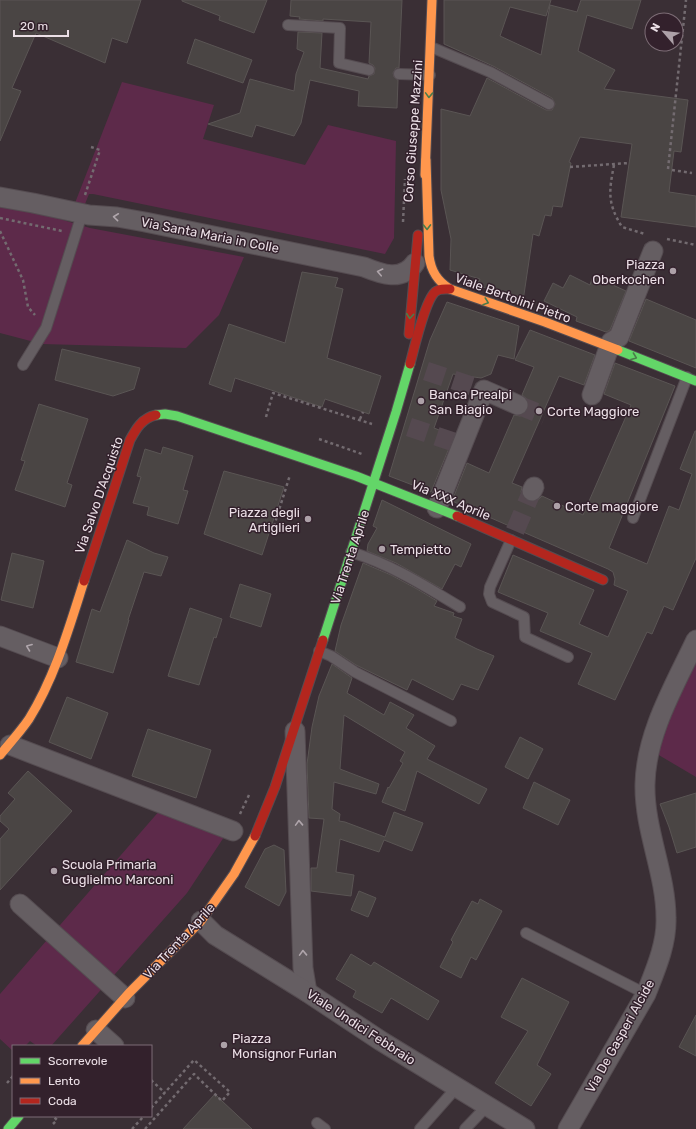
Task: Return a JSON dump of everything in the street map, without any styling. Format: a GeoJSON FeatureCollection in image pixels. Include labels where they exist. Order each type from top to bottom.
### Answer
{"type":"FeatureCollection","features":[{"type":"Feature","properties":{"kind":"main road","name":"Corso Giuseppe Mazzini"},"geometry":{"type":"LineString","coordinates":[[415,263],[426,160],[432,0]]}},
{"type":"Feature","properties":{"kind":"main road","name":"Viale Bertolini Pietro"},"geometry":{"type":"LineString","coordinates":[[426,160],[427,245],[432,270],[440,283],[450,289],[545,322],[692,379]]}},
{"type":"Feature","properties":{"kind":"main road","name":"Via Trenta Aprile"},"geometry":{"type":"LineString","coordinates":[[403,387],[407,359],[415,263]]}},
{"type":"Feature","properties":{"kind":"main road","name":"Via Trenta Aprile"},"geometry":{"type":"LineString","coordinates":[[83,1045],[124,998],[201,921],[234,874],[254,839],[271,798],[374,483],[424,314],[434,292],[439,289],[450,289]]}},
{"type":"Feature","properties":{"kind":"main road","name":"Via Salvo D'Acquisto"},"geometry":{"type":"LineString","coordinates":[[5,750],[37,704],[58,658],[125,454],[134,432],[147,416],[162,414],[177,416],[374,483]]}},
{"type":"Feature","properties":{"kind":"main road","name":"Via XXX Aprile"},"geometry":{"type":"LineString","coordinates":[[374,483],[514,538]]}},
{"type":"Feature","properties":{"kind":"main road"},"geometry":{"type":"LineString","coordinates":[[514,538],[603,580]]}},
{"type":"Feature","properties":{"kind":"main road"},"geometry":{"type":"LineString","coordinates":[[8,1129],[18,1117]]}},
{"type":"Feature","properties":{"kind":"street","name":"Via Santa Maria in Colle"},"geometry":{"type":"LineString","coordinates":[[0,197],[33,203],[83,206],[117,217],[364,267],[376,272],[393,275],[404,273],[415,263]]}},
{"type":"Feature","properties":{"kind":"street"},"geometry":{"type":"LineString","coordinates":[[592,395],[611,342],[619,337],[655,245]]}},
{"type":"Feature","properties":{"kind":"street"},"geometry":{"type":"LineString","coordinates":[[437,508],[484,390],[518,405]]}},
{"type":"Feature","properties":{"kind":"street"},"geometry":{"type":"LineString","coordinates":[[0,636],[58,658]]}},
{"type":"Feature","properties":{"kind":"street","name":"Via De Gasperi Alcide"},"geometry":{"type":"LineString","coordinates":[[568,1129],[646,994],[655,971],[663,941],[667,920],[665,900],[646,802],[645,784],[653,737],[663,710],[696,640]]}},
{"type":"Feature","properties":{"kind":"street","name":"Via Trenta Aprile"},"geometry":{"type":"LineString","coordinates":[[295,726],[303,968],[307,992]]}},
{"type":"Feature","properties":{"kind":"street"},"geometry":{"type":"LineString","coordinates":[[5,750],[233,831]]}},
{"type":"Feature","properties":{"kind":"street"},"geometry":{"type":"LineString","coordinates":[[20,904],[124,998]]}},
{"type":"Feature","properties":{"kind":"street","name":"Viale Undici Febbraio"},"geometry":{"type":"LineString","coordinates":[[201,921],[215,935],[307,992],[381,1041],[525,1129]]}},
{"type":"Feature","properties":{"kind":"street"},"geometry":{"type":"LineString","coordinates":[[96,1030],[113,1045]]}},
{"type":"Feature","properties":{"kind":"lane"},"geometry":{"type":"LineString","coordinates":[[288,25],[340,28],[339,63],[369,70]]}},
{"type":"Feature","properties":{"kind":"lane"},"geometry":{"type":"LineString","coordinates":[[431,47],[490,72],[549,104]]}},
{"type":"Feature","properties":{"kind":"lane"},"geometry":{"type":"LineString","coordinates":[[399,74],[430,75]]}},
{"type":"Feature","properties":{"kind":"lane"},"geometry":{"type":"LineString","coordinates":[[22,365],[46,328],[83,206]]}},
{"type":"Feature","properties":{"kind":"lane"},"geometry":{"type":"LineString","coordinates":[[633,518],[692,379]]}},
{"type":"Feature","properties":{"kind":"lane"},"geometry":{"type":"LineString","coordinates":[[514,538],[490,587],[489,594],[492,602],[524,617],[525,637],[568,657]]}},
{"type":"Feature","properties":{"kind":"lane"},"geometry":{"type":"LineString","coordinates":[[351,552],[370,558],[408,576],[460,607]]}},
{"type":"Feature","properties":{"kind":"lane"},"geometry":{"type":"LineString","coordinates":[[319,652],[331,656],[355,672],[451,721]]}},
{"type":"Feature","properties":{"kind":"lane"},"geometry":{"type":"LineString","coordinates":[[526,933],[646,994]]}},
{"type":"Feature","properties":{"kind":"lane"},"geometry":{"type":"LineString","coordinates":[[420,1129],[457,1088]]}},
{"type":"Feature","properties":{"kind":"lane"},"geometry":{"type":"LineString","coordinates":[[465,1129],[487,1106]]}},
{"type":"Feature","properties":{"kind":"path"},"geometry":{"type":"LineString","coordinates":[[668,169],[686,0]]}},
{"type":"Feature","properties":{"kind":"path"},"geometry":{"type":"LineString","coordinates":[[83,206],[100,150],[91,147]]}},
{"type":"Feature","properties":{"kind":"path"},"geometry":{"type":"LineString","coordinates":[[570,167],[629,163]]}},
{"type":"Feature","properties":{"kind":"path"},"geometry":{"type":"LineString","coordinates":[[614,165],[610,189],[612,208],[622,227],[655,245],[696,245]]}},
{"type":"Feature","properties":{"kind":"path"},"geometry":{"type":"LineString","coordinates":[[672,170],[692,173]]}},
{"type":"Feature","properties":{"kind":"path"},"geometry":{"type":"LineString","coordinates":[[0,231],[23,280],[28,307],[46,328]]}},
{"type":"Feature","properties":{"kind":"path"},"geometry":{"type":"LineString","coordinates":[[266,417],[273,394],[375,424]]}},
{"type":"Feature","properties":{"kind":"path"},"geometry":{"type":"LineString","coordinates":[[360,420],[363,412]]}},
{"type":"Feature","properties":{"kind":"path"},"geometry":{"type":"LineString","coordinates":[[319,439],[364,454]]}},
{"type":"Feature","properties":{"kind":"path"},"geometry":{"type":"LineString","coordinates":[[274,526],[292,470]]}},
{"type":"Feature","properties":{"kind":"path"},"geometry":{"type":"LineString","coordinates":[[145,1129],[194,1074],[222,1101],[230,1092],[194,1060],[152,1107]]}},
{"type":"Feature","properties":{"kind":"path"},"geometry":{"type":"LineString","coordinates":[[7,1083],[12,1077]]}},
{"type":"Feature","properties":{"kind":"path"},"geometry":{"type":"LineString","coordinates":[[152,1081],[165,1093]]}},
{"type":"Feature","properties":{"kind":"path"},"geometry":{"type":"LineString","coordinates":[[53,1124],[57,1120],[54,1117]]}},
{"type":"Feature","properties":{"kind":"path"},"geometry":{"type":"LineString","coordinates":[[132,1129],[143,1117]]}},
{"type":"Feature","properties":{"kind":"shaded area"},"geometry":{"type":"Polygon","coordinates":[[[122,82],[214,105],[203,139],[305,165],[328,125],[396,141],[394,238],[385,254],[93,194],[89,194],[85,204],[75,203],[122,82]]]}},
{"type":"Feature","properties":{"kind":"shaded area"},"geometry":{"type":"Polygon","coordinates":[[[0,206],[26,209],[90,228],[244,257],[219,315],[186,348],[42,344],[0,333],[0,206]]]}},
{"type":"Feature","properties":{"kind":"shaded area"},"geometry":{"type":"Polygon","coordinates":[[[696,656],[696,777],[657,754],[663,730],[696,656]]]}},
{"type":"Feature","properties":{"kind":"shaded area"},"geometry":{"type":"Polygon","coordinates":[[[161,809],[226,834],[187,893],[52,1045],[36,1045],[30,1041],[26,1045],[12,1045],[12,1050],[0,1039],[0,994],[161,809]]]}},
{"type":"Feature","properties":{"kind":"building"},"geometry":{"type":"Polygon","coordinates":[[[0,0],[141,0],[127,43],[112,38],[105,63],[36,33],[12,88],[21,91],[0,141],[0,0]]]}},
{"type":"Feature","properties":{"kind":"building"},"geometry":{"type":"Polygon","coordinates":[[[182,0],[267,0],[254,33],[219,20],[220,16],[182,0]]]}},
{"type":"Feature","properties":{"kind":"building"},"geometry":{"type":"Polygon","coordinates":[[[291,0],[402,0],[399,68],[396,68],[393,73],[394,77],[398,80],[397,108],[358,106],[359,91],[310,80],[301,123],[294,136],[256,125],[252,137],[208,124],[240,113],[250,79],[294,91],[296,74],[304,52],[297,49],[298,32],[322,33],[320,68],[368,79],[369,76],[374,74],[375,68],[369,63],[371,22],[299,19],[300,17],[290,16],[291,0]]]}},
{"type":"Feature","properties":{"kind":"building"},"geometry":{"type":"Polygon","coordinates":[[[444,0],[551,0],[546,16],[510,7],[500,36],[541,55],[550,5],[577,12],[581,0],[641,0],[632,29],[587,15],[578,51],[615,70],[604,89],[688,100],[681,152],[674,151],[669,192],[696,196],[696,227],[621,217],[632,144],[580,137],[569,162],[571,163],[562,207],[553,206],[551,216],[545,215],[539,236],[533,234],[523,301],[477,285],[480,279],[450,270],[451,239],[441,190],[441,109],[470,116],[487,78],[546,110],[552,110],[555,104],[552,98],[493,66],[444,44],[444,0]]]}},
{"type":"Feature","properties":{"kind":"building"},"geometry":{"type":"Polygon","coordinates":[[[195,39],[252,60],[243,83],[187,63],[195,39]]]}},
{"type":"Feature","properties":{"kind":"building"},"geometry":{"type":"Polygon","coordinates":[[[302,272],[338,278],[335,287],[343,289],[327,358],[381,376],[369,414],[325,399],[322,407],[235,378],[231,392],[209,384],[229,324],[285,343],[302,272]]]}},
{"type":"Feature","properties":{"kind":"building"},"geometry":{"type":"Polygon","coordinates":[[[570,275],[590,285],[593,276],[626,291],[610,330],[606,332],[576,321],[577,317],[544,301],[553,283],[563,288],[570,275]]]}},
{"type":"Feature","properties":{"kind":"building"},"geometry":{"type":"Polygon","coordinates":[[[646,299],[696,320],[696,368],[629,341],[646,299]]]}},
{"type":"Feature","properties":{"kind":"building"},"geometry":{"type":"Polygon","coordinates":[[[447,302],[519,326],[514,359],[498,355],[491,374],[481,378],[453,374],[434,428],[454,436],[431,492],[389,476],[430,340],[447,302]]]}},
{"type":"Feature","properties":{"kind":"building"},"geometry":{"type":"Polygon","coordinates":[[[530,330],[595,355],[584,385],[559,376],[512,483],[522,487],[521,492],[527,501],[533,502],[542,496],[583,515],[631,405],[604,394],[615,363],[675,386],[609,548],[647,564],[669,506],[679,510],[692,474],[680,469],[696,431],[696,558],[673,610],[664,606],[652,634],[647,632],[615,700],[578,684],[592,653],[540,631],[548,613],[498,592],[513,555],[594,590],[579,624],[608,637],[628,591],[614,585],[615,579],[613,572],[452,501],[467,463],[489,473],[514,415],[520,416],[525,414],[528,410],[529,404],[527,399],[522,395],[534,367],[515,360],[530,330]]]}},
{"type":"Feature","properties":{"kind":"building"},"geometry":{"type":"Polygon","coordinates":[[[62,349],[140,368],[134,389],[113,396],[55,380],[62,349]]]}},
{"type":"Feature","properties":{"kind":"building"},"geometry":{"type":"Polygon","coordinates":[[[39,404],[88,419],[67,483],[72,485],[65,507],[15,490],[25,461],[21,460],[39,404]]]}},
{"type":"Feature","properties":{"kind":"building"},"geometry":{"type":"Polygon","coordinates":[[[163,447],[193,456],[183,490],[188,491],[178,524],[147,515],[149,507],[133,503],[141,477],[137,476],[145,449],[161,454],[163,447]]]}},
{"type":"Feature","properties":{"kind":"building"},"geometry":{"type":"Polygon","coordinates":[[[224,471],[284,487],[262,555],[204,534],[224,471]]]}},
{"type":"Feature","properties":{"kind":"building"},"geometry":{"type":"Polygon","coordinates":[[[382,500],[471,544],[461,567],[455,564],[442,589],[396,563],[367,551],[368,544],[377,528],[373,526],[382,500]]]}},
{"type":"Feature","properties":{"kind":"building"},"geometry":{"type":"Polygon","coordinates":[[[127,540],[154,553],[168,557],[161,576],[144,572],[128,620],[113,673],[76,662],[92,609],[100,612],[127,540]]]}},
{"type":"Feature","properties":{"kind":"building"},"geometry":{"type":"Polygon","coordinates":[[[12,553],[44,561],[33,608],[1,600],[12,553]]]}},
{"type":"Feature","properties":{"kind":"building"},"geometry":{"type":"Polygon","coordinates":[[[363,563],[391,575],[417,589],[437,601],[434,606],[454,613],[453,616],[462,619],[455,638],[494,656],[478,690],[461,684],[453,700],[412,679],[407,690],[356,665],[335,651],[341,625],[363,563]]]}},
{"type":"Feature","properties":{"kind":"building"},"geometry":{"type":"Polygon","coordinates":[[[240,584],[271,594],[261,627],[230,617],[240,584]]]}},
{"type":"Feature","properties":{"kind":"building"},"geometry":{"type":"Polygon","coordinates":[[[190,608],[222,619],[216,638],[214,637],[199,685],[168,676],[190,608]]]}},
{"type":"Feature","properties":{"kind":"building"},"geometry":{"type":"Polygon","coordinates":[[[332,664],[352,678],[347,693],[384,715],[390,702],[414,715],[406,728],[435,746],[427,759],[487,789],[479,804],[417,771],[405,811],[382,802],[388,787],[389,788],[403,763],[400,761],[405,752],[344,715],[340,769],[379,784],[376,794],[334,782],[332,809],[340,814],[339,821],[385,837],[394,812],[423,823],[412,851],[384,840],[379,852],[340,839],[336,872],[354,875],[351,896],[311,891],[311,868],[317,868],[324,819],[309,818],[307,764],[312,727],[319,696],[332,664]]]}},
{"type":"Feature","properties":{"kind":"building"},"geometry":{"type":"Polygon","coordinates":[[[67,697],[108,713],[91,759],[49,742],[67,697]]]}},
{"type":"Feature","properties":{"kind":"building"},"geometry":{"type":"Polygon","coordinates":[[[148,729],[211,750],[196,798],[132,776],[148,729]]]}},
{"type":"Feature","properties":{"kind":"building"},"geometry":{"type":"Polygon","coordinates":[[[520,737],[543,749],[528,779],[505,767],[520,737]]]}},
{"type":"Feature","properties":{"kind":"building"},"geometry":{"type":"Polygon","coordinates":[[[28,771],[72,811],[0,890],[0,839],[9,829],[0,821],[0,816],[15,799],[8,793],[28,771]]]}},
{"type":"Feature","properties":{"kind":"building"},"geometry":{"type":"Polygon","coordinates":[[[534,782],[570,800],[558,825],[523,808],[534,782]]]}},
{"type":"Feature","properties":{"kind":"building"},"geometry":{"type":"Polygon","coordinates":[[[696,793],[696,847],[677,853],[660,804],[696,793]]]}},
{"type":"Feature","properties":{"kind":"building"},"geometry":{"type":"Polygon","coordinates":[[[274,845],[284,850],[286,892],[279,906],[245,887],[265,849],[274,845]]]}},
{"type":"Feature","properties":{"kind":"building"},"geometry":{"type":"Polygon","coordinates":[[[359,891],[376,898],[368,917],[351,910],[359,891]]]}},
{"type":"Feature","properties":{"kind":"building"},"geometry":{"type":"Polygon","coordinates":[[[480,899],[502,911],[476,960],[471,957],[461,978],[440,967],[453,942],[451,940],[472,901],[478,904],[480,899]]]}},
{"type":"Feature","properties":{"kind":"building"},"geometry":{"type":"Polygon","coordinates":[[[351,954],[371,966],[374,962],[439,1001],[428,1020],[391,998],[382,1013],[353,997],[356,991],[336,979],[351,954]]]}},
{"type":"Feature","properties":{"kind":"building"},"geometry":{"type":"Polygon","coordinates":[[[522,978],[569,1002],[537,1065],[551,1074],[531,1106],[495,1083],[528,1031],[501,1017],[522,978]]]}},
{"type":"Feature","properties":{"kind":"building"},"geometry":{"type":"Polygon","coordinates":[[[696,1015],[696,1056],[679,1047],[696,1015]]]}},
{"type":"Feature","properties":{"kind":"building"},"geometry":{"type":"Polygon","coordinates":[[[215,1094],[222,1101],[252,1129],[183,1129],[215,1094]]]}},
{"type":"Feature","properties":{"kind":"tunnel"},"geometry":{"type":"LineString","coordinates":[[426,371],[484,390]]}},
{"type":"Feature","properties":{"kind":"tunnel"},"geometry":{"type":"LineString","coordinates":[[518,405],[545,416]]}},
{"type":"Feature","properties":{"kind":"tunnel"},"geometry":{"type":"LineString","coordinates":[[409,427],[463,445]]}},
{"type":"Feature","properties":{"kind":"tunnel"},"geometry":{"type":"LineString","coordinates":[[515,531],[532,491]]}},
{"type":"Feature","properties":{"kind":"traffic: fast"},"geometry":{"type":"LineString","coordinates":[[618,350],[696,381]]}},
{"type":"Feature","properties":{"kind":"traffic: fast"},"geometry":{"type":"LineString","coordinates":[[323,640],[410,364]]}},
{"type":"Feature","properties":{"kind":"traffic: fast"},"geometry":{"type":"LineString","coordinates":[[156,415],[165,414],[177,416],[356,476],[457,516]]}},
{"type":"Feature","properties":{"kind":"traffic: fast"},"geometry":{"type":"LineString","coordinates":[[8,1129],[18,1117]]}},
{"type":"Feature","properties":{"kind":"traffic: slow"},"geometry":{"type":"LineString","coordinates":[[425,175],[432,0]]}},
{"type":"Feature","properties":{"kind":"traffic: slow"},"geometry":{"type":"LineString","coordinates":[[426,160],[429,256],[433,271],[442,283],[450,289],[545,322],[618,350]]}},
{"type":"Feature","properties":{"kind":"traffic: slow"},"geometry":{"type":"LineString","coordinates":[[0,755],[19,733],[38,703],[61,652],[84,581]]}},
{"type":"Feature","properties":{"kind":"traffic: slow"},"geometry":{"type":"LineString","coordinates":[[83,1045],[129,993],[201,921],[234,874],[255,836]]}},
{"type":"Feature","properties":{"kind":"traffic: jam"},"geometry":{"type":"LineString","coordinates":[[409,334],[418,235]]}},
{"type":"Feature","properties":{"kind":"traffic: jam"},"geometry":{"type":"LineString","coordinates":[[410,364],[420,326],[431,297],[438,290],[450,289]]}},
{"type":"Feature","properties":{"kind":"traffic: jam"},"geometry":{"type":"LineString","coordinates":[[84,581],[130,440],[143,421],[156,415]]}},
{"type":"Feature","properties":{"kind":"traffic: jam"},"geometry":{"type":"LineString","coordinates":[[457,516],[603,580]]}},
{"type":"Feature","properties":{"kind":"traffic: jam"},"geometry":{"type":"LineString","coordinates":[[255,836],[275,787],[323,640]]}},
{"type":"Feature","properties":{"kind":"place","name":"Piazza Oberkochen"},"geometry":{"type":"Point","coordinates":[673,271]}},
{"type":"Feature","properties":{"kind":"place","name":"Banca Prealpi San Biagio"},"geometry":{"type":"Point","coordinates":[421,401]}},
{"type":"Feature","properties":{"kind":"place","name":"Corte Maggiore"},"geometry":{"type":"Point","coordinates":[539,411]}},
{"type":"Feature","properties":{"kind":"place","name":"Corte maggiore"},"geometry":{"type":"Point","coordinates":[557,506]}},
{"type":"Feature","properties":{"kind":"place","name":"Piazza degli Artiglieri"},"geometry":{"type":"Point","coordinates":[308,519]}},
{"type":"Feature","properties":{"kind":"place","name":"Tempietto"},"geometry":{"type":"Point","coordinates":[382,549]}},
{"type":"Feature","properties":{"kind":"place","name":"Scuola Primaria Guglielmo Marconi"},"geometry":{"type":"Point","coordinates":[54,871]}},
{"type":"Feature","properties":{"kind":"place","name":"Piazza Monsignor Furlan"},"geometry":{"type":"Point","coordinates":[224,1045]}}]}
